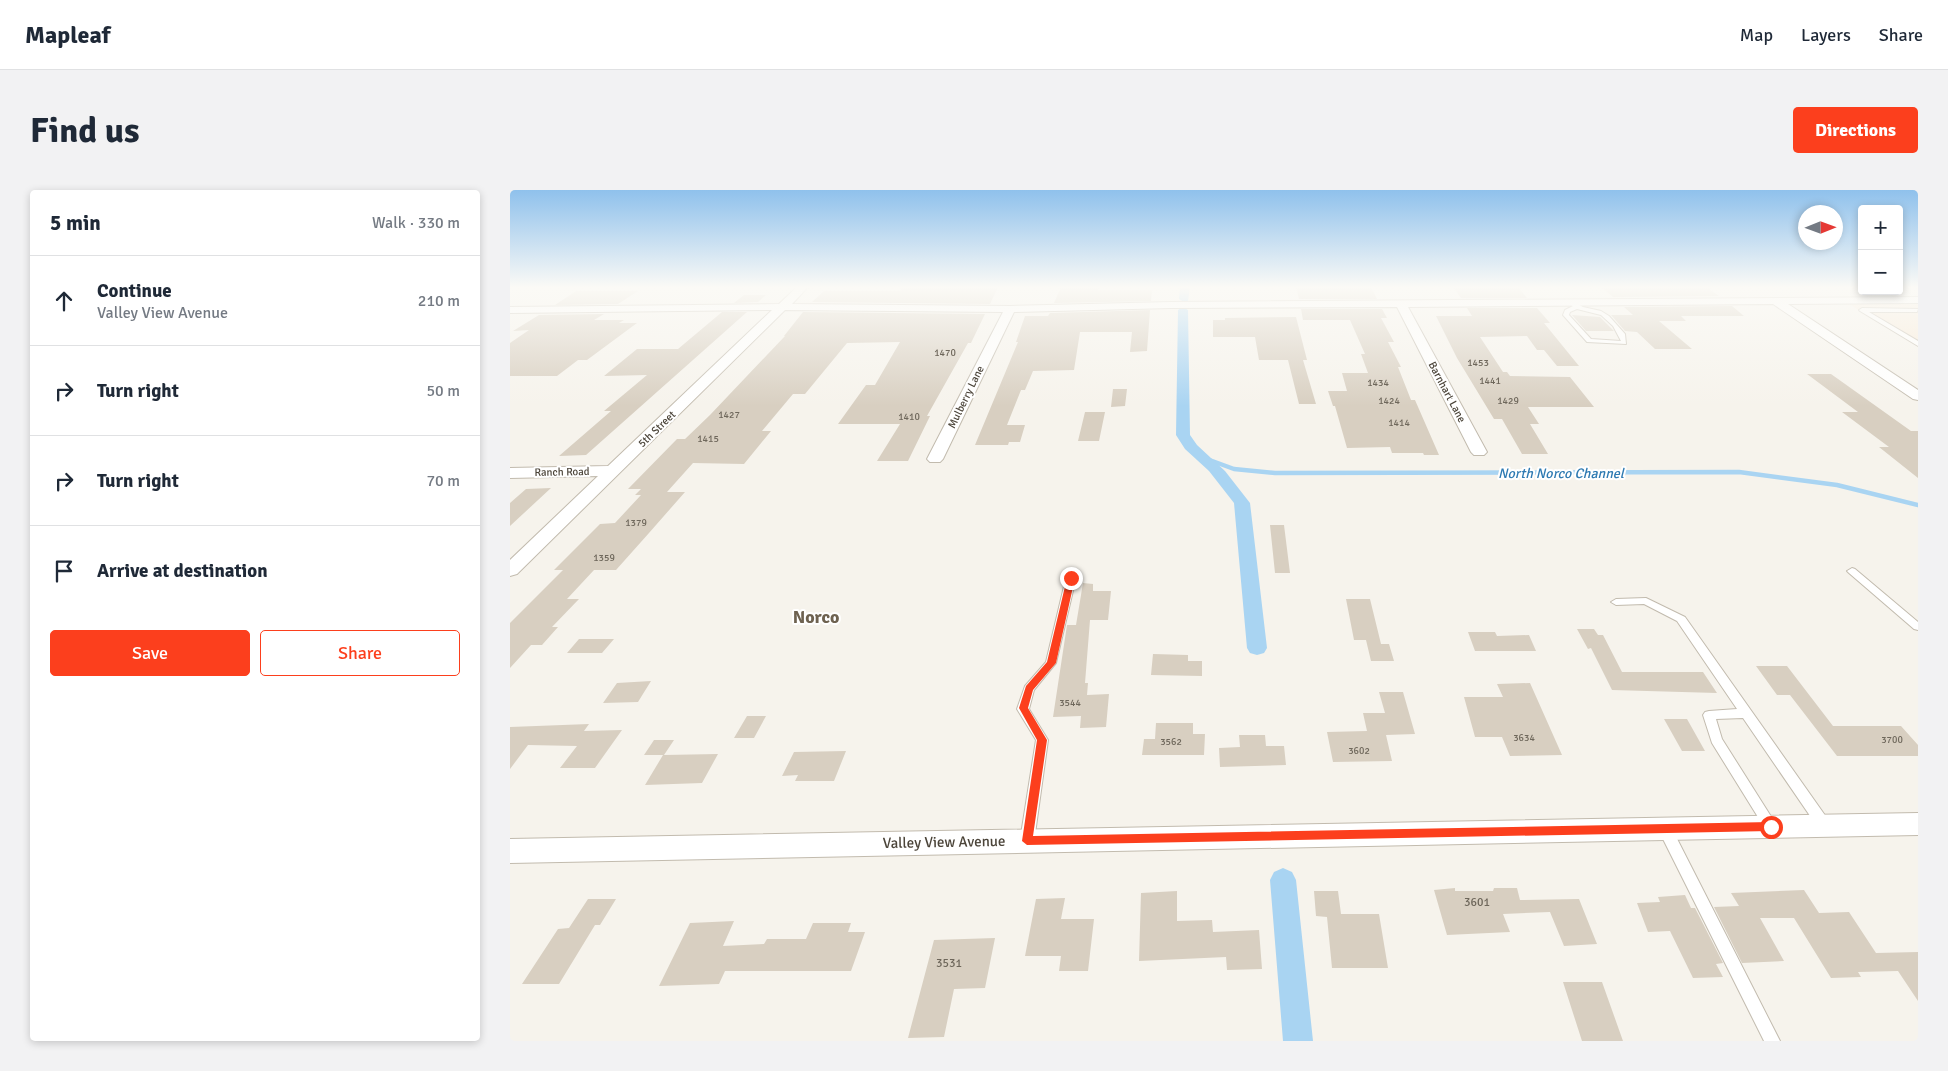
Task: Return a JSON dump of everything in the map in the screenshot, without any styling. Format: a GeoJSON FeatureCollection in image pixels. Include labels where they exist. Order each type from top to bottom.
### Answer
{"type":"FeatureCollection","features":[{"type":"Feature","properties":{"kind":"street","name":"5th Street"},"geometry":{"type":"LineString","coordinates":[[510,570],[762,327]]}},
{"type":"Feature","properties":{"kind":"street","name":"Mulberry Lane"},"geometry":{"type":"LineString","coordinates":[[935,459],[1001,327]]}},
{"type":"Feature","properties":{"kind":"street","name":"Barnhart Lane"},"geometry":{"type":"LineString","coordinates":[[1413,327],[1479,452]]}},
{"type":"Feature","properties":{"kind":"street"},"geometry":{"type":"LineString","coordinates":[[1814,327],[1918,396]]}},
{"type":"Feature","properties":{"kind":"street","name":"Ranch Road"},"geometry":{"type":"LineString","coordinates":[[510,472],[614,471]]}},
{"type":"Feature","properties":{"kind":"street","name":"Valley View Avenue"},"geometry":{"type":"LineString","coordinates":[[510,851],[1918,824]]}},
{"type":"Feature","properties":{"kind":"lane"},"geometry":{"type":"LineString","coordinates":[[1576,327],[1589,341],[1624,343],[1623,335],[1615,327]]}},
{"type":"Feature","properties":{"kind":"lane"},"geometry":{"type":"LineString","coordinates":[[1890,327],[1918,344]]}},
{"type":"Feature","properties":{"kind":"lane"},"geometry":{"type":"LineString","coordinates":[[1852,571],[1918,628]]}},
{"type":"Feature","properties":{"kind":"lane"},"geometry":{"type":"LineString","coordinates":[[1027,841],[1042,740],[1023,708],[1029,689],[1051,663],[1071,578]]}},
{"type":"Feature","properties":{"kind":"lane"},"geometry":{"type":"LineString","coordinates":[[1616,602],[1646,601],[1681,619],[1825,826]]}},
{"type":"Feature","properties":{"kind":"lane"},"geometry":{"type":"LineString","coordinates":[[1747,713],[1709,715],[1716,740],[1771,827]]}},
{"type":"Feature","properties":{"kind":"lane"},"geometry":{"type":"LineString","coordinates":[[1665,829],[1772,1041]]}},
{"type":"Feature","properties":{"kind":"shaded area"},"geometry":{"type":"Polygon","coordinates":[[[1886,327],[1918,327],[1918,346],[1886,327]]]}},
{"type":"Feature","properties":{"kind":"building"},"geometry":{"type":"Polygon","coordinates":[[[520,327],[632,327],[587,360],[578,360],[557,376],[510,376],[510,343],[529,330],[513,331],[520,327]]]}},
{"type":"Feature","properties":{"kind":"building"},"geometry":{"type":"Polygon","coordinates":[[[705,327],[730,327],[586,455],[559,456],[611,411],[604,411],[647,375],[604,376],[637,349],[678,349],[705,327]]]}},
{"type":"Feature","properties":{"kind":"building"},"geometry":{"type":"Polygon","coordinates":[[[791,327],[979,327],[927,416],[930,416],[908,461],[877,461],[900,424],[838,424],[866,385],[875,385],[900,342],[847,343],[805,394],[793,394],[762,431],[771,431],[744,464],[693,463],[667,492],[685,492],[616,570],[594,570],[567,599],[579,599],[552,627],[558,627],[542,645],[531,645],[510,668],[510,623],[563,570],[554,570],[600,524],[615,523],[641,495],[635,495],[641,489],[628,489],[677,439],[685,439],[710,415],[791,327]]]}},
{"type":"Feature","properties":{"kind":"building"},"geometry":{"type":"Polygon","coordinates":[[[1021,327],[1149,327],[1147,351],[1130,352],[1132,332],[1080,332],[1074,370],[1033,371],[1025,390],[1021,390],[1007,425],[1025,425],[1020,442],[1009,442],[1008,445],[975,445],[1018,342],[1016,342],[1021,327]]]}},
{"type":"Feature","properties":{"kind":"building"},"geometry":{"type":"Polygon","coordinates":[[[1213,327],[1298,327],[1307,360],[1303,360],[1316,404],[1299,404],[1288,360],[1259,360],[1255,337],[1213,337],[1213,327]]]}},
{"type":"Feature","properties":{"kind":"building"},"geometry":{"type":"Polygon","coordinates":[[[1353,327],[1386,327],[1394,342],[1388,342],[1401,367],[1398,367],[1411,400],[1415,400],[1439,455],[1392,453],[1390,447],[1347,448],[1335,406],[1333,406],[1328,391],[1347,391],[1342,373],[1368,373],[1361,354],[1365,354],[1353,327]]]}},
{"type":"Feature","properties":{"kind":"building"},"geometry":{"type":"Polygon","coordinates":[[[1441,327],[1547,327],[1579,366],[1557,366],[1544,350],[1537,350],[1527,336],[1480,337],[1503,372],[1507,372],[1510,376],[1570,377],[1594,407],[1528,407],[1539,424],[1530,424],[1548,454],[1522,454],[1502,419],[1494,419],[1457,358],[1441,327]]]}},
{"type":"Feature","properties":{"kind":"building"},"geometry":{"type":"Polygon","coordinates":[[[1582,327],[1610,327],[1614,331],[1586,331],[1582,327]]]}},
{"type":"Feature","properties":{"kind":"building"},"geometry":{"type":"Polygon","coordinates":[[[1621,327],[1666,327],[1692,349],[1655,349],[1637,332],[1625,331],[1621,327]]]}},
{"type":"Feature","properties":{"kind":"building"},"geometry":{"type":"Polygon","coordinates":[[[1807,374],[1831,374],[1911,431],[1918,431],[1918,478],[1879,447],[1889,447],[1842,412],[1858,412],[1807,374]]]}},
{"type":"Feature","properties":{"kind":"building"},"geometry":{"type":"Polygon","coordinates":[[[1113,389],[1127,389],[1125,406],[1111,407],[1113,389]]]}},
{"type":"Feature","properties":{"kind":"building"},"geometry":{"type":"Polygon","coordinates":[[[1085,412],[1105,412],[1099,441],[1078,441],[1085,412]]]}},
{"type":"Feature","properties":{"kind":"building"},"geometry":{"type":"Polygon","coordinates":[[[551,488],[510,526],[510,503],[526,489],[551,488]]]}},
{"type":"Feature","properties":{"kind":"building"},"geometry":{"type":"Polygon","coordinates":[[[1270,525],[1284,525],[1290,573],[1275,573],[1270,525]]]}},
{"type":"Feature","properties":{"kind":"building"},"geometry":{"type":"Polygon","coordinates":[[[1083,583],[1093,584],[1093,591],[1111,591],[1108,620],[1090,620],[1085,683],[1088,683],[1087,695],[1109,694],[1106,727],[1080,728],[1081,716],[1053,717],[1067,625],[1076,625],[1083,583]]]}},
{"type":"Feature","properties":{"kind":"building"},"geometry":{"type":"Polygon","coordinates":[[[1346,599],[1370,599],[1381,644],[1389,644],[1394,661],[1371,661],[1366,640],[1354,640],[1346,599]]]}},
{"type":"Feature","properties":{"kind":"building"},"geometry":{"type":"Polygon","coordinates":[[[1577,629],[1594,629],[1598,635],[1603,635],[1622,672],[1703,672],[1717,693],[1612,690],[1591,648],[1588,649],[1577,629]]]}},
{"type":"Feature","properties":{"kind":"building"},"geometry":{"type":"Polygon","coordinates":[[[1468,632],[1495,632],[1497,636],[1529,635],[1536,651],[1475,651],[1468,632]]]}},
{"type":"Feature","properties":{"kind":"building"},"geometry":{"type":"Polygon","coordinates":[[[579,639],[614,639],[602,653],[567,653],[579,639]]]}},
{"type":"Feature","properties":{"kind":"building"},"geometry":{"type":"Polygon","coordinates":[[[1153,654],[1188,655],[1188,661],[1202,661],[1202,676],[1151,675],[1153,654]]]}},
{"type":"Feature","properties":{"kind":"building"},"geometry":{"type":"Polygon","coordinates":[[[1756,666],[1787,666],[1833,726],[1901,726],[1918,745],[1918,756],[1837,756],[1790,695],[1777,695],[1756,666]]]}},
{"type":"Feature","properties":{"kind":"building"},"geometry":{"type":"Polygon","coordinates":[[[651,681],[638,702],[603,703],[617,683],[651,681]]]}},
{"type":"Feature","properties":{"kind":"building"},"geometry":{"type":"Polygon","coordinates":[[[1530,683],[1562,755],[1510,756],[1502,737],[1475,737],[1464,697],[1503,697],[1497,684],[1530,683]]]}},
{"type":"Feature","properties":{"kind":"building"},"geometry":{"type":"Polygon","coordinates":[[[1379,692],[1403,692],[1415,734],[1386,735],[1392,761],[1333,762],[1327,732],[1367,731],[1363,713],[1385,713],[1379,692]]]}},
{"type":"Feature","properties":{"kind":"building"},"geometry":{"type":"Polygon","coordinates":[[[747,716],[766,716],[754,738],[734,738],[747,716]]]}},
{"type":"Feature","properties":{"kind":"building"},"geometry":{"type":"Polygon","coordinates":[[[1664,719],[1687,719],[1705,751],[1682,751],[1664,719]]]}},
{"type":"Feature","properties":{"kind":"building"},"geometry":{"type":"Polygon","coordinates":[[[1156,723],[1193,723],[1193,734],[1205,734],[1204,755],[1142,755],[1144,739],[1155,739],[1156,723]]]}},
{"type":"Feature","properties":{"kind":"building"},"geometry":{"type":"Polygon","coordinates":[[[589,724],[584,731],[622,730],[595,768],[560,768],[577,746],[528,745],[510,769],[510,727],[589,724]]]}},
{"type":"Feature","properties":{"kind":"building"},"geometry":{"type":"Polygon","coordinates":[[[1239,735],[1265,735],[1266,746],[1284,746],[1286,765],[1220,767],[1219,748],[1240,747],[1239,735]]]}},
{"type":"Feature","properties":{"kind":"building"},"geometry":{"type":"Polygon","coordinates":[[[654,740],[674,740],[664,755],[718,754],[702,783],[645,785],[663,755],[644,755],[654,740]]]}},
{"type":"Feature","properties":{"kind":"building"},"geometry":{"type":"Polygon","coordinates":[[[846,751],[834,781],[795,781],[798,775],[782,776],[794,752],[846,751]]]}},
{"type":"Feature","properties":{"kind":"building"},"geometry":{"type":"Polygon","coordinates":[[[1455,888],[1455,891],[1493,891],[1494,888],[1517,888],[1520,900],[1579,899],[1597,944],[1564,946],[1550,912],[1503,914],[1510,932],[1447,935],[1434,890],[1455,888]]]}},
{"type":"Feature","properties":{"kind":"building"},"geometry":{"type":"Polygon","coordinates":[[[1804,890],[1819,913],[1849,912],[1876,953],[1918,952],[1918,1001],[1898,971],[1858,972],[1861,977],[1831,978],[1794,918],[1760,918],[1784,961],[1742,963],[1714,907],[1739,906],[1731,893],[1804,890]]]}},
{"type":"Feature","properties":{"kind":"building"},"geometry":{"type":"Polygon","coordinates":[[[1177,891],[1177,921],[1212,920],[1213,932],[1259,930],[1262,969],[1227,970],[1226,957],[1139,961],[1141,893],[1177,891]]]}},
{"type":"Feature","properties":{"kind":"building"},"geometry":{"type":"Polygon","coordinates":[[[1314,891],[1338,891],[1341,914],[1379,914],[1388,968],[1332,968],[1327,917],[1316,916],[1314,891]]]}},
{"type":"Feature","properties":{"kind":"building"},"geometry":{"type":"Polygon","coordinates":[[[1685,895],[1691,908],[1695,908],[1723,963],[1716,964],[1723,977],[1693,978],[1670,931],[1648,932],[1637,903],[1660,902],[1658,897],[1685,895]]]}},
{"type":"Feature","properties":{"kind":"building"},"geometry":{"type":"Polygon","coordinates":[[[1065,898],[1061,919],[1094,919],[1088,971],[1059,971],[1061,956],[1025,956],[1036,899],[1065,898]]]}},
{"type":"Feature","properties":{"kind":"building"},"geometry":{"type":"Polygon","coordinates":[[[588,899],[616,899],[600,925],[595,925],[559,984],[522,984],[558,929],[569,928],[588,899]]]}},
{"type":"Feature","properties":{"kind":"building"},"geometry":{"type":"Polygon","coordinates":[[[734,921],[723,946],[764,944],[767,939],[806,939],[813,923],[851,923],[848,932],[865,932],[851,971],[725,971],[719,984],[659,986],[690,923],[734,921]]]}},
{"type":"Feature","properties":{"kind":"building"},"geometry":{"type":"Polygon","coordinates":[[[995,938],[985,988],[954,989],[944,1037],[908,1038],[934,940],[995,938]]]}},
{"type":"Feature","properties":{"kind":"building"},"geometry":{"type":"Polygon","coordinates":[[[1563,982],[1602,982],[1623,1041],[1582,1041],[1563,982]]]}},
{"type":"Feature","properties":{"kind":"waterway"},"geometry":{"type":"LineString","coordinates":[[1183,327],[1183,435],[1192,448],[1229,485],[1242,503],[1257,648]]}},
{"type":"Feature","properties":{"kind":"waterway","name":"North Norco Channel"},"geometry":{"type":"LineString","coordinates":[[1204,458],[1234,469],[1275,473],[1739,472],[1837,485],[1918,505]]}},
{"type":"Feature","properties":{"kind":"waterway"},"geometry":{"type":"LineString","coordinates":[[1283,880],[1298,1041]]}},
{"type":"Feature","properties":{"kind":"district","name":"Norco"},"geometry":{"type":"Point","coordinates":[816,617]}},
{"type":"Feature","properties":{"kind":"route"},"geometry":{"type":"LineString","coordinates":[[1071,578],[1051,663],[1029,689],[1023,708],[1042,740],[1027,841],[1771,827]]}}]}
